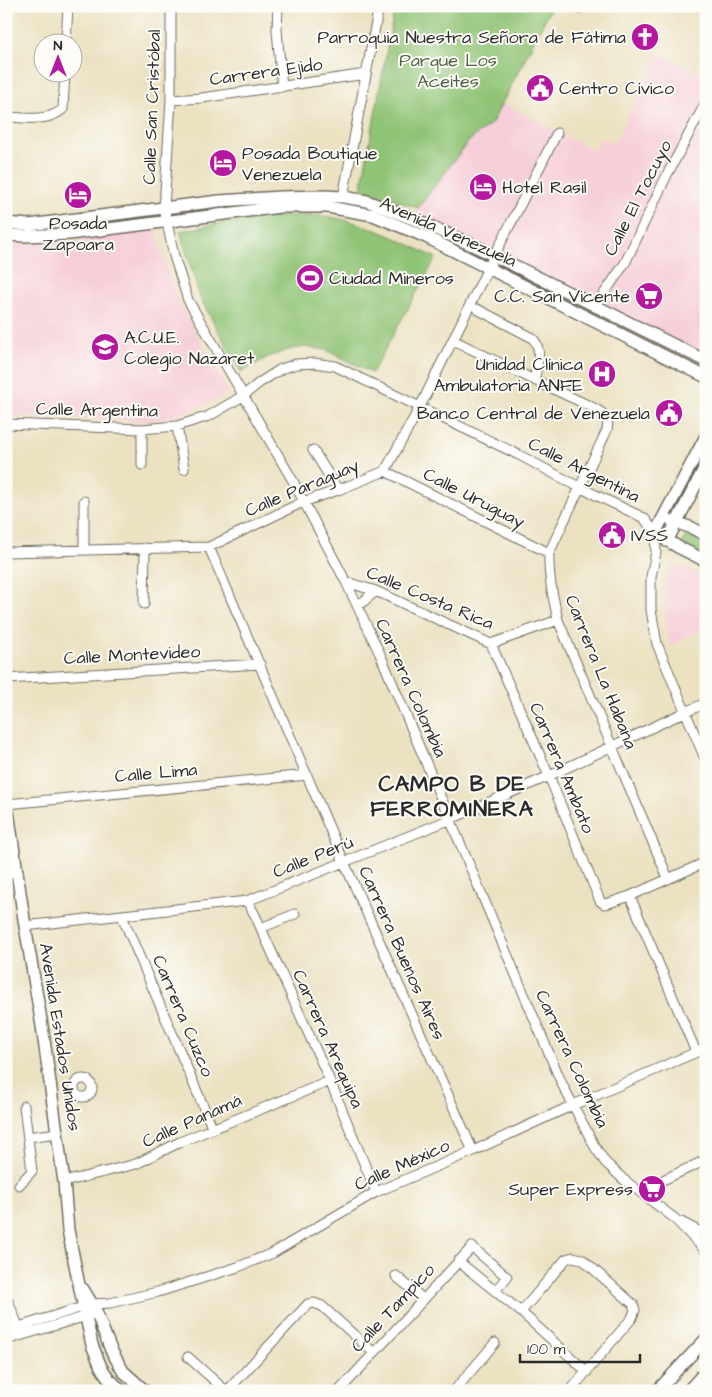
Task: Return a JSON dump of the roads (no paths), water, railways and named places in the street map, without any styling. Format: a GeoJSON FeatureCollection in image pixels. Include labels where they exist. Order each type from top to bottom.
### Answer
{"type":"FeatureCollection","features":[{"type":"Feature","properties":{"kind":"street"},"geometry":{"type":"LineString","coordinates":[[67,32],[68,6]]}},
{"type":"Feature","properties":{"kind":"street","name":"Calle San Cristóbal"},"geometry":{"type":"LineString","coordinates":[[164,208],[171,100],[171,6]]}},
{"type":"Feature","properties":{"kind":"street"},"geometry":{"type":"LineString","coordinates":[[278,6],[282,87]]}},
{"type":"Feature","properties":{"kind":"street"},"geometry":{"type":"LineString","coordinates":[[343,197],[378,6]]}},
{"type":"Feature","properties":{"kind":"street","name":"Carrera Ejido"},"geometry":{"type":"LineString","coordinates":[[171,100],[202,98],[366,74]]}},
{"type":"Feature","properties":{"kind":"street"},"geometry":{"type":"LineString","coordinates":[[6,116],[45,118],[55,115],[63,109],[64,82]]}},
{"type":"Feature","properties":{"kind":"street","name":"Calle El Tocuyo"},"geometry":{"type":"LineString","coordinates":[[595,307],[625,263],[667,175],[706,102]]}},
{"type":"Feature","properties":{"kind":"street","name":"Calle Paraguay"},"geometry":{"type":"LineString","coordinates":[[6,552],[209,547],[303,502],[385,471],[420,407],[488,268],[558,133]]}},
{"type":"Feature","properties":{"kind":"street","name":"Avenida Venezuela"},"geometry":{"type":"LineString","coordinates":[[6,223],[29,225],[219,201],[281,197],[324,196],[367,201],[418,221],[495,256],[706,361]]}},
{"type":"Feature","properties":{"kind":"street","name":"Avenida Venezuela"},"geometry":{"type":"LineString","coordinates":[[6,235],[69,234],[280,207],[328,207],[373,215],[426,237],[706,377]]}},
{"type":"Feature","properties":{"kind":"street","name":"Carrera Colombia"},"geometry":{"type":"LineString","coordinates":[[164,208],[174,256],[188,300],[303,502],[358,606],[558,1076],[573,1105],[605,1162],[623,1179],[674,1218],[706,1251]]}},
{"type":"Feature","properties":{"kind":"street"},"geometry":{"type":"LineString","coordinates":[[453,340],[534,380],[539,348],[536,342],[531,337],[477,309]]}},
{"type":"Feature","properties":{"kind":"street","name":"Calle Argentina"},"geometry":{"type":"LineString","coordinates":[[6,424],[142,429],[177,426],[209,416],[243,396],[258,383],[281,369],[296,364],[314,363],[335,366],[644,518],[663,519]]}},
{"type":"Feature","properties":{"kind":"street","name":"Carrera La Habana"},"geometry":{"type":"LineString","coordinates":[[534,380],[601,412],[608,421],[607,430],[549,553],[548,567],[551,590],[558,620],[668,878]]}},
{"type":"Feature","properties":{"kind":"street"},"geometry":{"type":"LineString","coordinates":[[177,426],[184,469]]}},
{"type":"Feature","properties":{"kind":"street"},"geometry":{"type":"LineString","coordinates":[[142,429],[142,465]]}},
{"type":"Feature","properties":{"kind":"street"},"geometry":{"type":"LineString","coordinates":[[706,436],[656,532],[656,552],[651,577],[651,610],[657,644],[706,761]]}},
{"type":"Feature","properties":{"kind":"street"},"geometry":{"type":"LineString","coordinates":[[313,450],[338,490]]}},
{"type":"Feature","properties":{"kind":"street"},"geometry":{"type":"LineString","coordinates":[[656,552],[667,541],[678,522],[706,465]]}},
{"type":"Feature","properties":{"kind":"street","name":"Calle Uruguay"},"geometry":{"type":"LineString","coordinates":[[385,471],[549,553]]}},
{"type":"Feature","properties":{"kind":"street"},"geometry":{"type":"LineString","coordinates":[[84,501],[84,550]]}},
{"type":"Feature","properties":{"kind":"street","name":"Calle Argentina"},"geometry":{"type":"LineString","coordinates":[[644,518],[656,532]]}},
{"type":"Feature","properties":{"kind":"street"},"geometry":{"type":"LineString","coordinates":[[663,519],[678,522],[706,536]]}},
{"type":"Feature","properties":{"kind":"street"},"geometry":{"type":"LineString","coordinates":[[656,532],[667,541],[706,561]]}},
{"type":"Feature","properties":{"kind":"street","name":"Carrera Buenos Aires"},"geometry":{"type":"LineString","coordinates":[[209,547],[344,862],[473,1151]]}},
{"type":"Feature","properties":{"kind":"street"},"geometry":{"type":"LineString","coordinates":[[144,604],[145,548]]}},
{"type":"Feature","properties":{"kind":"street","name":"Calle Costa Rica"},"geometry":{"type":"LineString","coordinates":[[346,582],[376,591],[491,644],[558,620]]}},
{"type":"Feature","properties":{"kind":"street"},"geometry":{"type":"LineString","coordinates":[[358,606],[376,591]]}},
{"type":"Feature","properties":{"kind":"street","name":"Carrera Ambato"},"geometry":{"type":"LineString","coordinates":[[491,644],[549,776],[600,901],[604,904],[630,896]]}},
{"type":"Feature","properties":{"kind":"street","name":"Calle Montevideo"},"geometry":{"type":"LineString","coordinates":[[6,679],[260,664]]}},
{"type":"Feature","properties":{"kind":"street","name":"Calle Perú"},"geometry":{"type":"LineString","coordinates":[[25,926],[247,901],[450,819],[549,776],[706,703]]}},
{"type":"Feature","properties":{"kind":"street","name":"Calle Lima"},"geometry":{"type":"LineString","coordinates":[[7,801],[307,775]]}},
{"type":"Feature","properties":{"kind":"street","name":"Avenida Estados Unidos"},"geometry":{"type":"LineString","coordinates":[[7,801],[12,868],[25,926],[42,1026],[64,1182],[68,1230],[78,1280],[89,1310],[123,1371],[145,1391]]}},
{"type":"Feature","properties":{"kind":"street"},"geometry":{"type":"LineString","coordinates":[[696,1052],[630,896],[706,862]]}},
{"type":"Feature","properties":{"kind":"street","name":"Carrera Arequipa"},"geometry":{"type":"LineString","coordinates":[[247,901],[330,1081],[376,1192]]}},
{"type":"Feature","properties":{"kind":"street"},"geometry":{"type":"LineString","coordinates":[[261,928],[296,914]]}},
{"type":"Feature","properties":{"kind":"street","name":"Carrera Cuzco"},"geometry":{"type":"LineString","coordinates":[[122,916],[213,1128]]}},
{"type":"Feature","properties":{"kind":"street","name":"Calle México"},"geometry":{"type":"LineString","coordinates":[[20,1331],[110,1303],[158,1292],[238,1267],[274,1253],[376,1192],[706,1048]]}},
{"type":"Feature","properties":{"kind":"street","name":"Calle Panamá"},"geometry":{"type":"LineString","coordinates":[[64,1182],[136,1164],[180,1142],[330,1081]]}},
{"type":"Feature","properties":{"kind":"street"},"geometry":{"type":"LineString","coordinates":[[19,1185],[32,1171],[24,1106]]}},
{"type":"Feature","properties":{"kind":"street"},"geometry":{"type":"LineString","coordinates":[[28,1137],[56,1134]]}},
{"type":"Feature","properties":{"kind":"street"},"geometry":{"type":"LineString","coordinates":[[665,1180],[706,1160]]}},
{"type":"Feature","properties":{"kind":"street","name":"Carrera Colombia"},"geometry":{"type":"LineString","coordinates":[[674,1218],[706,1235]]}},
{"type":"Feature","properties":{"kind":"street","name":"Calle Tampico"},"geometry":{"type":"LineString","coordinates":[[339,1391],[472,1247],[507,1277],[496,1291]]}},
{"type":"Feature","properties":{"kind":"street"},"geometry":{"type":"LineString","coordinates":[[521,1312],[566,1259],[573,1257],[582,1259],[634,1304],[636,1310],[632,1318],[570,1391]]}},
{"type":"Feature","properties":{"kind":"street"},"geometry":{"type":"LineString","coordinates":[[458,1261],[521,1312],[587,1372]]}},
{"type":"Feature","properties":{"kind":"street"},"geometry":{"type":"LineString","coordinates":[[396,1276],[423,1299]]}},
{"type":"Feature","properties":{"kind":"street"},"geometry":{"type":"LineString","coordinates":[[6,1296],[20,1331]]}},
{"type":"Feature","properties":{"kind":"street"},"geometry":{"type":"LineString","coordinates":[[188,1357],[227,1391],[308,1304],[314,1303],[322,1306],[374,1353]]}},
{"type":"Feature","properties":{"kind":"street","name":"Avenida Estados Unidos"},"geometry":{"type":"LineString","coordinates":[[89,1310],[92,1345],[101,1367],[122,1391]]}},
{"type":"Feature","properties":{"kind":"street"},"geometry":{"type":"LineString","coordinates":[[6,1331],[20,1331]]}},
{"type":"Feature","properties":{"kind":"street"},"geometry":{"type":"LineString","coordinates":[[6,1340],[20,1331]]}},
{"type":"Feature","properties":{"kind":"street"},"geometry":{"type":"LineString","coordinates":[[657,1391],[706,1339]]}},
{"type":"Feature","properties":{"kind":"street"},"geometry":{"type":"LineString","coordinates":[[454,1391],[495,1343]]}},
{"type":"Feature","properties":{"kind":"street"},"geometry":{"type":"LineString","coordinates":[[688,1391],[706,1371]]}},
{"type":"Feature","properties":{"kind":"place","name":"Parroquia Nuestra Señora de Fátima"},"geometry":{"type":"Point","coordinates":[645,37]}},
{"type":"Feature","properties":{"kind":"place","name":"Centro Cívico"},"geometry":{"type":"Point","coordinates":[540,88]}},
{"type":"Feature","properties":{"kind":"place","name":"Posada Boutique Venezuela"},"geometry":{"type":"Point","coordinates":[223,163]}},
{"type":"Feature","properties":{"kind":"place","name":"Hotel Rasil"},"geometry":{"type":"Point","coordinates":[483,187]}},
{"type":"Feature","properties":{"kind":"place","name":"Posada Zapoara"},"geometry":{"type":"Point","coordinates":[78,195]}},
{"type":"Feature","properties":{"kind":"place","name":"Ciudad Mineros"},"geometry":{"type":"Point","coordinates":[310,278]}},
{"type":"Feature","properties":{"kind":"place","name":"C.C. San Vicente"},"geometry":{"type":"Point","coordinates":[649,296]}},
{"type":"Feature","properties":{"kind":"place","name":"A.C.U.E. Colegio Nazaret"},"geometry":{"type":"Point","coordinates":[105,347]}},
{"type":"Feature","properties":{"kind":"place","name":"Unidad Clínica Ambulatoria ANFE"},"geometry":{"type":"Point","coordinates":[602,374]}},
{"type":"Feature","properties":{"kind":"place","name":"Banco Central de Venezuela"},"geometry":{"type":"Point","coordinates":[669,413]}},
{"type":"Feature","properties":{"kind":"place","name":"IVSS"},"geometry":{"type":"Point","coordinates":[612,535]}},
{"type":"Feature","properties":{"kind":"place","name":"Super Express"},"geometry":{"type":"Point","coordinates":[652,1189]}},
{"type":"Feature","properties":{"kind":"district","name":"CAMPO B DE FERROMINERA"},"geometry":{"type":"Point","coordinates":[452,796]}},
{"type":"Feature","properties":{"kind":"park label","name":"Parque Los Aceites"},"geometry":{"type":"Point","coordinates":[448,70]}}]}
